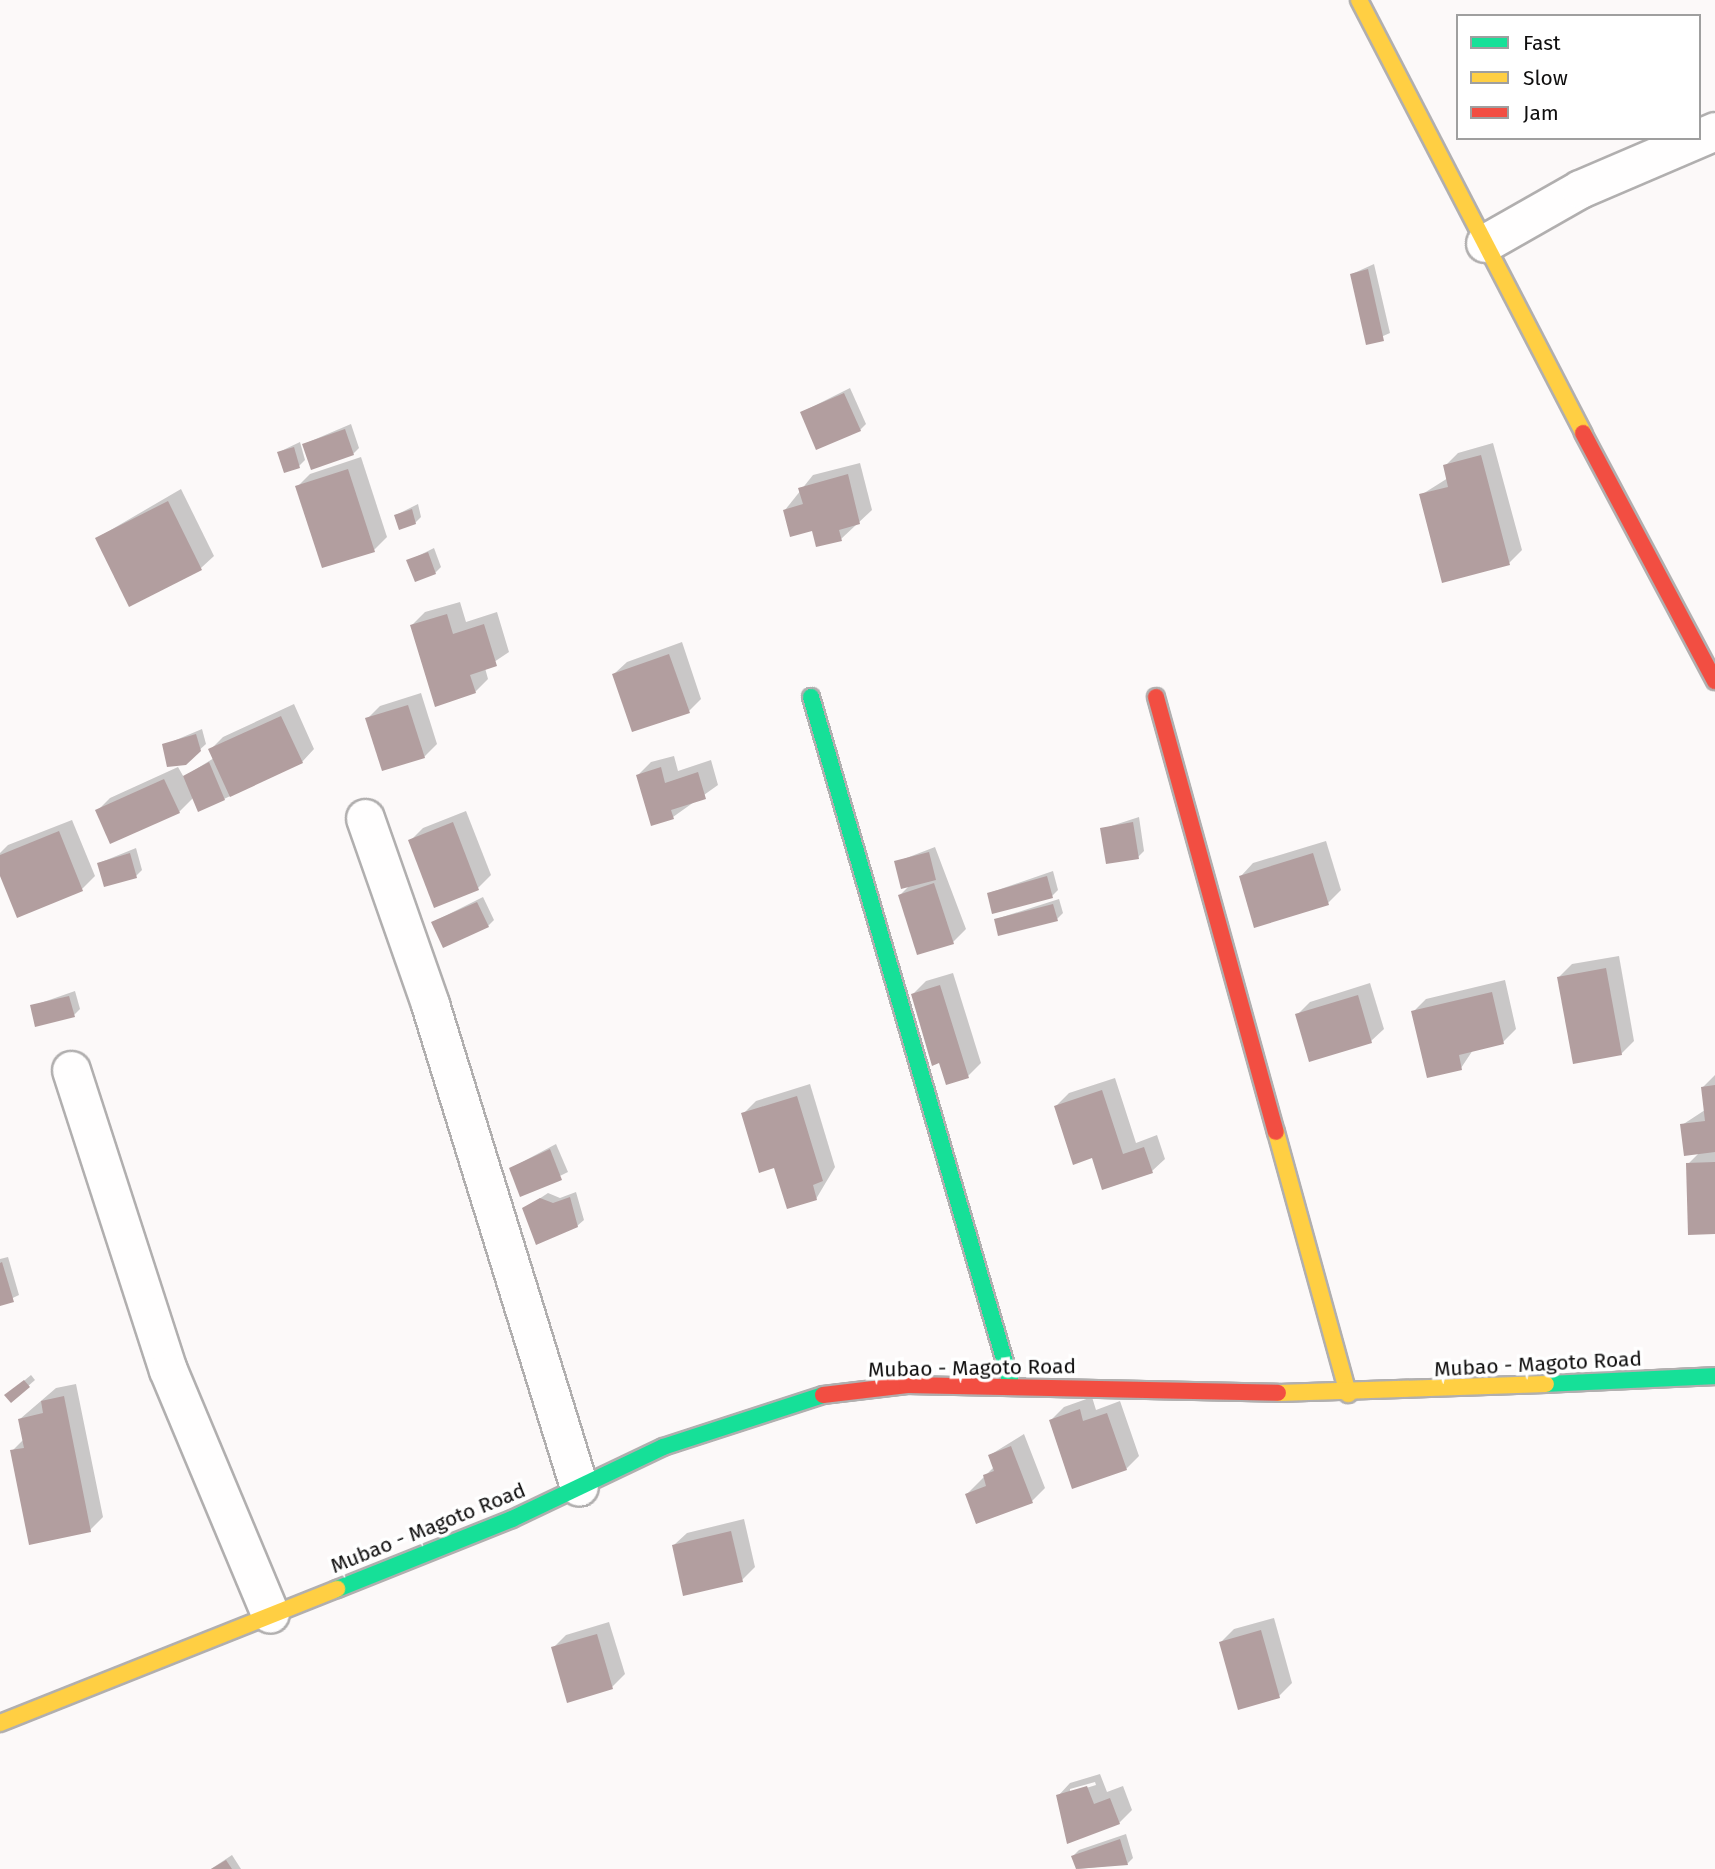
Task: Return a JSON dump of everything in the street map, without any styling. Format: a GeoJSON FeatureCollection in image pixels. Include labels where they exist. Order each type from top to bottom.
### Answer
{"type":"FeatureCollection","features":[{"type":"Feature","properties":{"kind":"street"},"geometry":{"type":"LineString","coordinates":[[1359,0],[1715,681]]}},
{"type":"Feature","properties":{"kind":"street"},"geometry":{"type":"LineString","coordinates":[[1485,243],[1580,189],[1694,140]]}},
{"type":"Feature","properties":{"kind":"street"},"geometry":{"type":"LineString","coordinates":[[811,697],[1012,1386]]}},
{"type":"Feature","properties":{"kind":"street"},"geometry":{"type":"LineString","coordinates":[[1156,697],[1348,1394]]}},
{"type":"Feature","properties":{"kind":"street"},"geometry":{"type":"LineString","coordinates":[[365,818],[430,1004],[579,1487]]}},
{"type":"Feature","properties":{"kind":"street"},"geometry":{"type":"LineString","coordinates":[[71,1070],[168,1370],[270,1614]]}},
{"type":"Feature","properties":{"kind":"street","name":"Mubao - Magoto Road"},"geometry":{"type":"LineString","coordinates":[[0,1723],[579,1487],[663,1447],[833,1392],[1012,1386],[1348,1394],[1715,1376]]}},
{"type":"Feature","properties":{"kind":"building"},"geometry":{"type":"Polygon","coordinates":[[[1368,269],[1384,341],[1366,345],[1350,274],[1368,269]]]}},
{"type":"Feature","properties":{"kind":"building"},"geometry":{"type":"Polygon","coordinates":[[[844,393],[861,431],[816,450],[800,412],[844,393]]]}},
{"type":"Feature","properties":{"kind":"building"},"geometry":{"type":"Polygon","coordinates":[[[345,429],[354,455],[311,470],[302,444],[345,429]]]}},
{"type":"Feature","properties":{"kind":"building"},"geometry":{"type":"Polygon","coordinates":[[[294,447],[300,468],[284,473],[277,452],[294,447]]]}},
{"type":"Feature","properties":{"kind":"building"},"geometry":{"type":"Polygon","coordinates":[[[1481,455],[1510,565],[1442,583],[1419,494],[1448,487],[1443,465],[1481,455]]]}},
{"type":"Feature","properties":{"kind":"building"},"geometry":{"type":"Polygon","coordinates":[[[348,469],[375,552],[322,568],[295,486],[348,469]]]}},
{"type":"Feature","properties":{"kind":"building"},"geometry":{"type":"Polygon","coordinates":[[[848,474],[860,524],[839,530],[842,541],[816,547],[812,531],[790,537],[783,510],[803,504],[798,488],[848,474]]]}},
{"type":"Feature","properties":{"kind":"building"},"geometry":{"type":"Polygon","coordinates":[[[168,501],[202,570],[129,607],[95,538],[168,501]]]}},
{"type":"Feature","properties":{"kind":"building"},"geometry":{"type":"Polygon","coordinates":[[[412,509],[416,524],[399,530],[394,515],[412,509]]]}},
{"type":"Feature","properties":{"kind":"building"},"geometry":{"type":"Polygon","coordinates":[[[428,552],[436,574],[415,582],[406,560],[428,552]]]}},
{"type":"Feature","properties":{"kind":"building"},"geometry":{"type":"Polygon","coordinates":[[[447,614],[453,634],[484,624],[497,666],[470,675],[476,693],[435,707],[410,625],[447,614]]]}},
{"type":"Feature","properties":{"kind":"building"},"geometry":{"type":"Polygon","coordinates":[[[669,654],[690,713],[632,732],[612,674],[669,654]]]}},
{"type":"Feature","properties":{"kind":"building"},"geometry":{"type":"Polygon","coordinates":[[[408,705],[425,758],[382,771],[365,718],[408,705]]]}},
{"type":"Feature","properties":{"kind":"building"},"geometry":{"type":"Polygon","coordinates":[[[281,716],[303,763],[230,797],[208,749],[281,716]]]}},
{"type":"Feature","properties":{"kind":"building"},"geometry":{"type":"Polygon","coordinates":[[[196,734],[201,751],[186,765],[167,767],[162,744],[196,734]]]}},
{"type":"Feature","properties":{"kind":"building"},"geometry":{"type":"Polygon","coordinates":[[[209,762],[225,800],[198,812],[183,776],[209,762]]]}},
{"type":"Feature","properties":{"kind":"building"},"geometry":{"type":"Polygon","coordinates":[[[661,767],[665,783],[698,772],[706,799],[671,810],[674,819],[651,826],[636,775],[661,767]]]}},
{"type":"Feature","properties":{"kind":"building"},"geometry":{"type":"Polygon","coordinates":[[[164,779],[180,813],[110,844],[95,810],[164,779]]]}},
{"type":"Feature","properties":{"kind":"building"},"geometry":{"type":"Polygon","coordinates":[[[453,822],[479,890],[434,908],[408,840],[453,822]]]}},
{"type":"Feature","properties":{"kind":"building"},"geometry":{"type":"Polygon","coordinates":[[[1133,822],[1139,859],[1106,864],[1100,828],[1133,822]]]}},
{"type":"Feature","properties":{"kind":"building"},"geometry":{"type":"Polygon","coordinates":[[[59,831],[83,891],[17,918],[0,876],[0,855],[59,831]]]}},
{"type":"Feature","properties":{"kind":"building"},"geometry":{"type":"Polygon","coordinates":[[[929,852],[936,880],[901,889],[894,861],[929,852]]]}},
{"type":"Feature","properties":{"kind":"building"},"geometry":{"type":"Polygon","coordinates":[[[130,853],[137,878],[104,887],[97,863],[130,853]]]}},
{"type":"Feature","properties":{"kind":"building"},"geometry":{"type":"Polygon","coordinates":[[[1313,853],[1329,905],[1254,928],[1239,876],[1313,853]]]}},
{"type":"Feature","properties":{"kind":"building"},"geometry":{"type":"Polygon","coordinates":[[[1047,876],[1053,898],[992,914],[987,893],[1047,876]]]}},
{"type":"Feature","properties":{"kind":"building"},"geometry":{"type":"Polygon","coordinates":[[[934,883],[954,944],[917,955],[898,895],[934,883]]]}},
{"type":"Feature","properties":{"kind":"building"},"geometry":{"type":"Polygon","coordinates":[[[477,902],[489,927],[443,948],[431,922],[477,902]]]}},
{"type":"Feature","properties":{"kind":"building"},"geometry":{"type":"Polygon","coordinates":[[[1053,904],[1058,921],[998,936],[994,919],[1053,904]]]}},
{"type":"Feature","properties":{"kind":"building"},"geometry":{"type":"Polygon","coordinates":[[[1606,968],[1622,1055],[1573,1064],[1557,977],[1606,968]]]}},
{"type":"Feature","properties":{"kind":"building"},"geometry":{"type":"Polygon","coordinates":[[[940,985],[969,1078],[946,1085],[939,1063],[932,1066],[911,994],[940,985]]]}},
{"type":"Feature","properties":{"kind":"building"},"geometry":{"type":"Polygon","coordinates":[[[1492,992],[1504,1044],[1459,1055],[1462,1070],[1427,1078],[1411,1011],[1492,992]]]}},
{"type":"Feature","properties":{"kind":"building"},"geometry":{"type":"Polygon","coordinates":[[[1358,995],[1372,1043],[1309,1062],[1295,1014],[1358,995]]]}},
{"type":"Feature","properties":{"kind":"building"},"geometry":{"type":"Polygon","coordinates":[[[69,996],[75,1017],[35,1027],[30,1005],[69,996]]]}},
{"type":"Feature","properties":{"kind":"building"},"geometry":{"type":"Polygon","coordinates":[[[1715,1085],[1715,1152],[1684,1156],[1680,1124],[1705,1121],[1701,1087],[1715,1085]]]}},
{"type":"Feature","properties":{"kind":"building"},"geometry":{"type":"Polygon","coordinates":[[[1102,1090],[1123,1154],[1144,1147],[1153,1173],[1102,1190],[1092,1158],[1073,1165],[1054,1106],[1102,1090]]]}},
{"type":"Feature","properties":{"kind":"building"},"geometry":{"type":"Polygon","coordinates":[[[797,1096],[823,1181],[813,1185],[817,1200],[787,1209],[774,1168],[759,1173],[741,1113],[797,1096]]]}},
{"type":"Feature","properties":{"kind":"building"},"geometry":{"type":"Polygon","coordinates":[[[550,1149],[562,1180],[520,1197],[509,1168],[550,1149]]]}},
{"type":"Feature","properties":{"kind":"building"},"geometry":{"type":"Polygon","coordinates":[[[1715,1162],[1715,1234],[1688,1235],[1686,1163],[1715,1162]]]}},
{"type":"Feature","properties":{"kind":"building"},"geometry":{"type":"Polygon","coordinates":[[[570,1197],[578,1227],[536,1245],[522,1208],[540,1198],[553,1203],[570,1197]]]}},
{"type":"Feature","properties":{"kind":"building"},"geometry":{"type":"Polygon","coordinates":[[[2,1262],[14,1302],[0,1306],[0,1263],[2,1262]]]}},
{"type":"Feature","properties":{"kind":"building"},"geometry":{"type":"Polygon","coordinates":[[[24,1380],[30,1387],[11,1403],[4,1395],[24,1380]]]}},
{"type":"Feature","properties":{"kind":"building"},"geometry":{"type":"Polygon","coordinates":[[[64,1396],[91,1532],[29,1545],[10,1450],[24,1448],[18,1419],[43,1413],[41,1401],[64,1396]]]}},
{"type":"Feature","properties":{"kind":"building"},"geometry":{"type":"Polygon","coordinates":[[[1080,1409],[1083,1421],[1107,1413],[1127,1470],[1072,1489],[1049,1420],[1080,1409]]]}},
{"type":"Feature","properties":{"kind":"building"},"geometry":{"type":"Polygon","coordinates":[[[1011,1446],[1033,1503],[976,1524],[965,1494],[986,1486],[983,1475],[994,1471],[988,1455],[1011,1446]]]}},
{"type":"Feature","properties":{"kind":"building"},"geometry":{"type":"Polygon","coordinates":[[[731,1531],[743,1582],[683,1596],[672,1545],[731,1531]]]}},
{"type":"Feature","properties":{"kind":"building"},"geometry":{"type":"Polygon","coordinates":[[[1261,1630],[1280,1698],[1238,1710],[1219,1642],[1261,1630]]]}},
{"type":"Feature","properties":{"kind":"building"},"geometry":{"type":"Polygon","coordinates":[[[597,1634],[613,1689],[567,1703],[551,1647],[597,1634]]]}},
{"type":"Feature","properties":{"kind":"building"},"geometry":{"type":"Polygon","coordinates":[[[1087,1786],[1094,1804],[1110,1798],[1120,1824],[1067,1844],[1056,1795],[1087,1786]]]}},
{"type":"Feature","properties":{"kind":"building"},"geometry":{"type":"Polygon","coordinates":[[[1120,1839],[1128,1865],[1076,1869],[1071,1856],[1120,1839]]]}},
{"type":"Feature","properties":{"kind":"building"},"geometry":{"type":"Polygon","coordinates":[[[226,1860],[232,1869],[211,1869],[226,1860]]]}},
{"type":"Feature","properties":{"kind":"traffic: fast"},"geometry":{"type":"LineString","coordinates":[[811,697],[1012,1386]]}},
{"type":"Feature","properties":{"kind":"traffic: fast"},"geometry":{"type":"LineString","coordinates":[[1546,1384],[1715,1376]]}},
{"type":"Feature","properties":{"kind":"traffic: fast"},"geometry":{"type":"LineString","coordinates":[[337,1589],[512,1519],[663,1447],[823,1395]]}},
{"type":"Feature","properties":{"kind":"traffic: slow"},"geometry":{"type":"LineString","coordinates":[[1359,0],[1583,433]]}},
{"type":"Feature","properties":{"kind":"traffic: slow"},"geometry":{"type":"LineString","coordinates":[[1276,1132],[1348,1394]]}},
{"type":"Feature","properties":{"kind":"traffic: slow"},"geometry":{"type":"LineString","coordinates":[[1278,1393],[1546,1384]]}},
{"type":"Feature","properties":{"kind":"traffic: slow"},"geometry":{"type":"LineString","coordinates":[[0,1723],[337,1589]]}},
{"type":"Feature","properties":{"kind":"traffic: jam"},"geometry":{"type":"LineString","coordinates":[[1583,433],[1715,681]]}},
{"type":"Feature","properties":{"kind":"traffic: jam"},"geometry":{"type":"LineString","coordinates":[[1156,697],[1276,1132]]}},
{"type":"Feature","properties":{"kind":"traffic: jam"},"geometry":{"type":"LineString","coordinates":[[823,1395],[907,1385],[1278,1393]]}}]}
